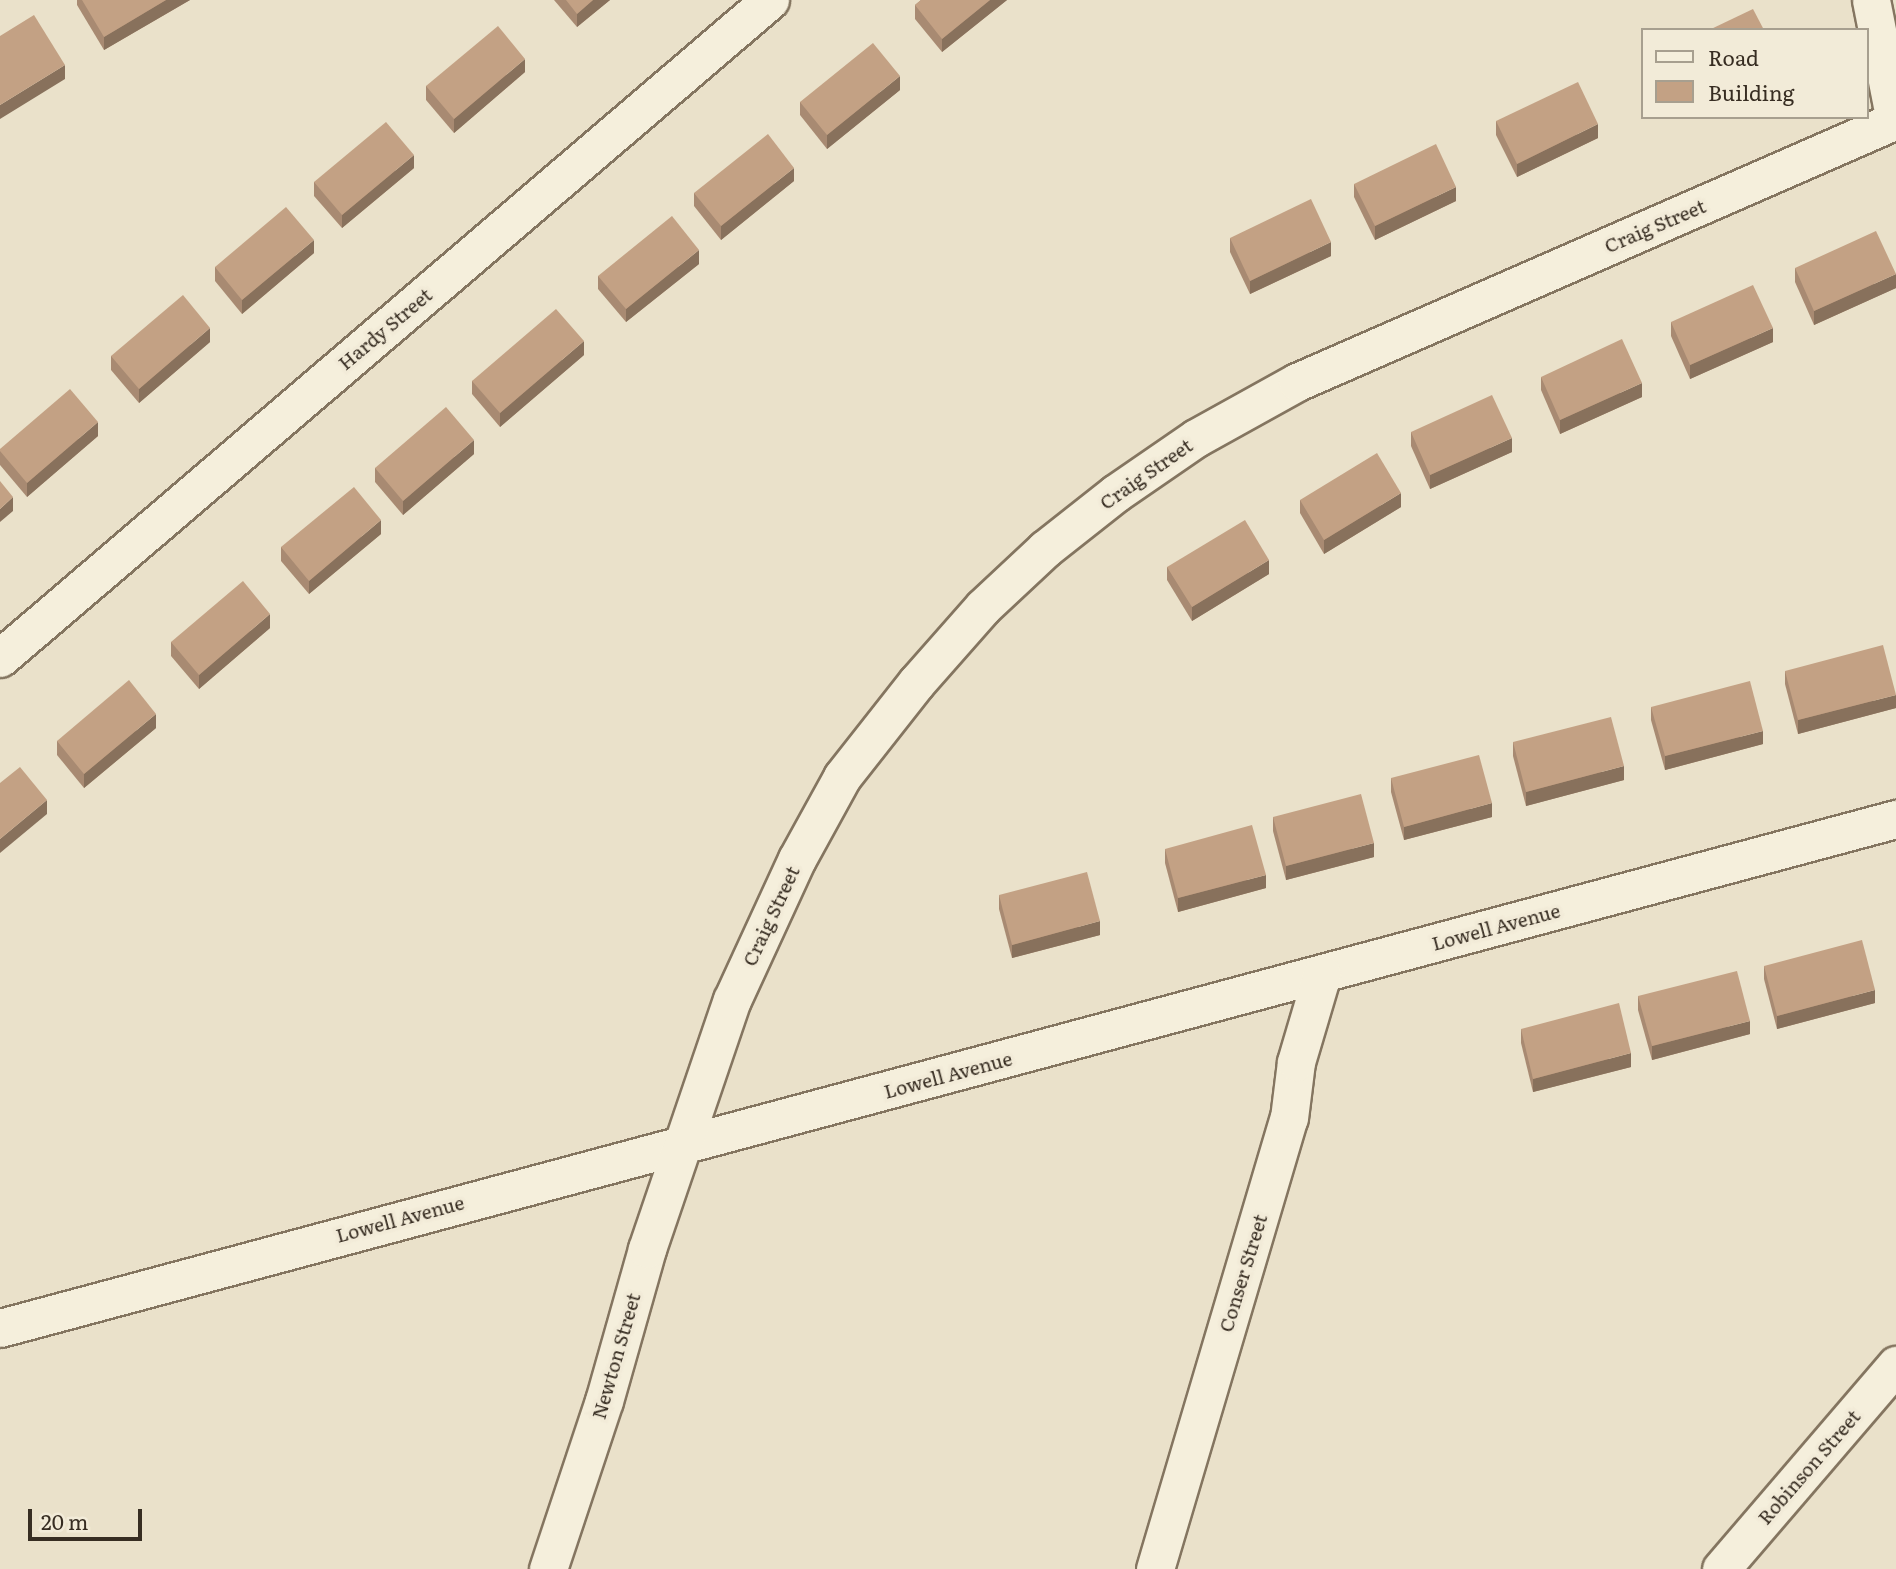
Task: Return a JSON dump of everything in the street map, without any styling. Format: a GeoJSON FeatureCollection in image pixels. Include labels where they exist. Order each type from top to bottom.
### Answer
{"type":"FeatureCollection","features":[{"type":"Feature","properties":{"kind":"street","name":"Hardy Street"},"geometry":{"type":"LineString","coordinates":[[0,657],[770,0]]}},
{"type":"Feature","properties":{"kind":"street"},"geometry":{"type":"LineString","coordinates":[[1871,0],[1895,121]]}},
{"type":"Feature","properties":{"kind":"street","name":"Craig Street"},"geometry":{"type":"LineString","coordinates":[[683,1142],[733,1000],[797,859],[842,777],[916,683],[983,607],[1045,549],[1196,438],[1297,382],[1895,121]]}},
{"type":"Feature","properties":{"kind":"street","name":"Lowell Avenue"},"geometry":{"type":"LineString","coordinates":[[0,1328],[683,1142],[1896,819]]}},
{"type":"Feature","properties":{"kind":"street","name":"Conser Street"},"geometry":{"type":"LineString","coordinates":[[1154,1569],[1289,1118],[1296,1062],[1322,974]]}},
{"type":"Feature","properties":{"kind":"street","name":"Newton Street"},"geometry":{"type":"LineString","coordinates":[[548,1569],[683,1142]]}},
{"type":"Feature","properties":{"kind":"street","name":"Robinson Street"},"geometry":{"type":"LineString","coordinates":[[1721,1569],[1896,1365]]}},
{"type":"Feature","properties":{"kind":"building"},"geometry":{"type":"Polygon","coordinates":[[[82,0],[166,0],[104,37],[82,0]]]}},
{"type":"Feature","properties":{"kind":"building"},"geometry":{"type":"Polygon","coordinates":[[[566,0],[593,0],[577,14],[566,0]]]}},
{"type":"Feature","properties":{"kind":"building"},"geometry":{"type":"Polygon","coordinates":[[[921,0],[990,0],[942,39],[915,5],[921,0]]]}},
{"type":"Feature","properties":{"kind":"building"},"geometry":{"type":"Polygon","coordinates":[[[1753,9],[1763,28],[1713,28],[1753,9]]]}},
{"type":"Feature","properties":{"kind":"building"},"geometry":{"type":"Polygon","coordinates":[[[34,15],[65,65],[0,105],[0,36],[34,15]]]}},
{"type":"Feature","properties":{"kind":"building"},"geometry":{"type":"Polygon","coordinates":[[[498,26],[525,59],[454,119],[426,86],[498,26]]]}},
{"type":"Feature","properties":{"kind":"building"},"geometry":{"type":"Polygon","coordinates":[[[873,43],[900,76],[827,135],[800,102],[873,43]]]}},
{"type":"Feature","properties":{"kind":"building"},"geometry":{"type":"Polygon","coordinates":[[[1578,82],[1598,124],[1517,164],[1496,121],[1578,82]]]}},
{"type":"Feature","properties":{"kind":"building"},"geometry":{"type":"Polygon","coordinates":[[[386,122],[414,155],[342,215],[314,182],[386,122]]]}},
{"type":"Feature","properties":{"kind":"building"},"geometry":{"type":"Polygon","coordinates":[[[768,134],[794,168],[721,226],[694,193],[768,134]]]}},
{"type":"Feature","properties":{"kind":"building"},"geometry":{"type":"Polygon","coordinates":[[[1436,144],[1456,187],[1375,226],[1354,184],[1436,144]]]}},
{"type":"Feature","properties":{"kind":"building"},"geometry":{"type":"Polygon","coordinates":[[[1311,199],[1331,242],[1250,281],[1230,238],[1311,199]]]}},
{"type":"Feature","properties":{"kind":"building"},"geometry":{"type":"Polygon","coordinates":[[[286,207],[314,240],[242,300],[215,267],[286,207]]]}},
{"type":"Feature","properties":{"kind":"building"},"geometry":{"type":"Polygon","coordinates":[[[672,216],[699,250],[626,309],[598,276],[672,216]]]}},
{"type":"Feature","properties":{"kind":"building"},"geometry":{"type":"Polygon","coordinates":[[[1876,231],[1896,274],[1814,311],[1795,268],[1876,231]]]}},
{"type":"Feature","properties":{"kind":"building"},"geometry":{"type":"Polygon","coordinates":[[[1753,285],[1773,328],[1690,365],[1671,322],[1753,285]]]}},
{"type":"Feature","properties":{"kind":"building"},"geometry":{"type":"Polygon","coordinates":[[[183,295],[210,328],[139,389],[111,356],[183,295]]]}},
{"type":"Feature","properties":{"kind":"building"},"geometry":{"type":"Polygon","coordinates":[[[556,309],[584,341],[500,413],[472,381],[556,309]]]}},
{"type":"Feature","properties":{"kind":"building"},"geometry":{"type":"Polygon","coordinates":[[[1622,339],[1642,383],[1560,420],[1541,377],[1622,339]]]}},
{"type":"Feature","properties":{"kind":"building"},"geometry":{"type":"Polygon","coordinates":[[[70,389],[98,422],[27,483],[0,449],[70,389]]]}},
{"type":"Feature","properties":{"kind":"building"},"geometry":{"type":"Polygon","coordinates":[[[1492,395],[1512,438],[1430,475],[1411,432],[1492,395]]]}},
{"type":"Feature","properties":{"kind":"building"},"geometry":{"type":"Polygon","coordinates":[[[446,407],[474,440],[403,501],[375,468],[446,407]]]}},
{"type":"Feature","properties":{"kind":"building"},"geometry":{"type":"Polygon","coordinates":[[[1377,453],[1401,493],[1324,540],[1300,500],[1377,453]]]}},
{"type":"Feature","properties":{"kind":"building"},"geometry":{"type":"Polygon","coordinates":[[[0,481],[13,497],[0,509],[0,481]]]}},
{"type":"Feature","properties":{"kind":"building"},"geometry":{"type":"Polygon","coordinates":[[[354,487],[381,520],[309,581],[281,547],[354,487]]]}},
{"type":"Feature","properties":{"kind":"building"},"geometry":{"type":"Polygon","coordinates":[[[1245,520],[1269,560],[1192,607],[1167,567],[1245,520]]]}},
{"type":"Feature","properties":{"kind":"building"},"geometry":{"type":"Polygon","coordinates":[[[243,581],[270,614],[199,675],[171,642],[243,581]]]}},
{"type":"Feature","properties":{"kind":"building"},"geometry":{"type":"Polygon","coordinates":[[[1883,645],[1896,695],[1798,720],[1785,671],[1883,645]]]}},
{"type":"Feature","properties":{"kind":"building"},"geometry":{"type":"Polygon","coordinates":[[[129,680],[156,714],[84,774],[57,741],[129,680]]]}},
{"type":"Feature","properties":{"kind":"building"},"geometry":{"type":"Polygon","coordinates":[[[1750,681],[1763,731],[1665,756],[1651,707],[1750,681]]]}},
{"type":"Feature","properties":{"kind":"building"},"geometry":{"type":"Polygon","coordinates":[[[1611,717],[1624,766],[1526,792],[1513,742],[1611,717]]]}},
{"type":"Feature","properties":{"kind":"building"},"geometry":{"type":"Polygon","coordinates":[[[1479,755],[1492,803],[1404,827],[1391,778],[1479,755]]]}},
{"type":"Feature","properties":{"kind":"building"},"geometry":{"type":"Polygon","coordinates":[[[20,767],[47,800],[0,839],[0,783],[20,767]]]}},
{"type":"Feature","properties":{"kind":"building"},"geometry":{"type":"Polygon","coordinates":[[[1361,794],[1374,843],[1286,866],[1273,817],[1361,794]]]}},
{"type":"Feature","properties":{"kind":"building"},"geometry":{"type":"Polygon","coordinates":[[[1252,825],[1266,875],[1178,898],[1165,849],[1252,825]]]}},
{"type":"Feature","properties":{"kind":"building"},"geometry":{"type":"Polygon","coordinates":[[[1087,872],[1100,921],[1012,945],[999,895],[1087,872]]]}},
{"type":"Feature","properties":{"kind":"building"},"geometry":{"type":"Polygon","coordinates":[[[1862,940],[1875,990],[1777,1016],[1764,966],[1862,940]]]}},
{"type":"Feature","properties":{"kind":"building"},"geometry":{"type":"Polygon","coordinates":[[[1737,971],[1750,1021],[1652,1046],[1638,996],[1737,971]]]}},
{"type":"Feature","properties":{"kind":"building"},"geometry":{"type":"Polygon","coordinates":[[[1619,1003],[1631,1053],[1533,1079],[1521,1029],[1619,1003]]]}}]}
